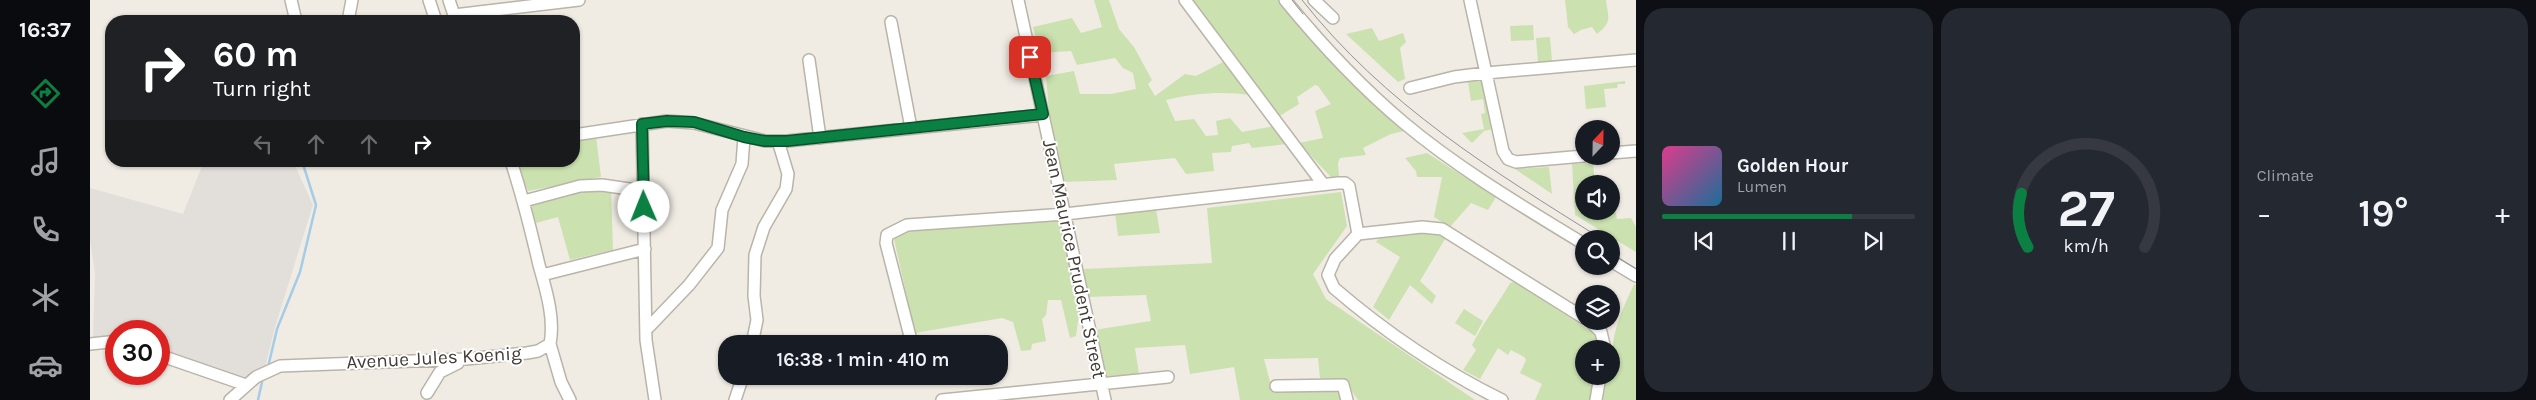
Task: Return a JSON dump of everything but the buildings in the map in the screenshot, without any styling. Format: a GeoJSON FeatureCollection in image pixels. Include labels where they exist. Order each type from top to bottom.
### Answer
{"type":"FeatureCollection","features":[{"type":"Feature","properties":{"kind":"street"},"geometry":{"type":"LineString","coordinates":[[291,0],[295,15]]}},
{"type":"Feature","properties":{"kind":"street"},"geometry":{"type":"LineString","coordinates":[[349,15],[352,0]]}},
{"type":"Feature","properties":{"kind":"street"},"geometry":{"type":"LineString","coordinates":[[429,0],[434,15]]}},
{"type":"Feature","properties":{"kind":"street"},"geometry":{"type":"LineString","coordinates":[[449,0],[454,15]]}},
{"type":"Feature","properties":{"kind":"street"},"geometry":{"type":"LineString","coordinates":[[476,15],[579,0]]}},
{"type":"Feature","properties":{"kind":"street","name":"Jean Maurice Prudent Street"},"geometry":{"type":"LineString","coordinates":[[1018,0],[1105,400]]}},
{"type":"Feature","properties":{"kind":"street"},"geometry":{"type":"LineString","coordinates":[[1185,0],[1323,184]]}},
{"type":"Feature","properties":{"kind":"street"},"geometry":{"type":"LineString","coordinates":[[1285,0],[1359,82],[1404,122],[1467,170],[1575,238]]}},
{"type":"Feature","properties":{"kind":"street"},"geometry":{"type":"LineString","coordinates":[[1314,0],[1333,18]]}},
{"type":"Feature","properties":{"kind":"street"},"geometry":{"type":"LineString","coordinates":[[1470,0],[1503,151],[1508,159],[1516,162],[1575,157]]}},
{"type":"Feature","properties":{"kind":"street"},"geometry":{"type":"LineString","coordinates":[[890,22],[911,128]]}},
{"type":"Feature","properties":{"kind":"street"},"geometry":{"type":"LineString","coordinates":[[809,60],[820,138]]}},
{"type":"Feature","properties":{"kind":"street"},"geometry":{"type":"LineString","coordinates":[[1410,88],[1454,76],[1486,72],[1636,60]]}},
{"type":"Feature","properties":{"kind":"street"},"geometry":{"type":"LineString","coordinates":[[580,134],[667,121],[694,122],[744,137],[778,141],[1043,114]]}},
{"type":"Feature","properties":{"kind":"street"},"geometry":{"type":"LineString","coordinates":[[642,124],[646,330],[655,400]]}},
{"type":"Feature","properties":{"kind":"street"},"geometry":{"type":"LineString","coordinates":[[646,330],[689,285],[718,248],[722,210],[742,164],[744,137]]}},
{"type":"Feature","properties":{"kind":"street"},"geometry":{"type":"LineString","coordinates":[[754,335],[757,320],[754,296],[755,255],[764,227],[786,189],[788,174],[778,141]]}},
{"type":"Feature","properties":{"kind":"street"},"geometry":{"type":"LineString","coordinates":[[1620,153],[1636,151]]}},
{"type":"Feature","properties":{"kind":"street"},"geometry":{"type":"LineString","coordinates":[[513,167],[524,201],[542,275],[551,322],[550,344],[561,382],[570,400]]}},
{"type":"Feature","properties":{"kind":"street"},"geometry":{"type":"LineString","coordinates":[[910,335],[886,243],[887,235],[907,225],[1065,214],[1338,182],[1349,186],[1358,234]]}},
{"type":"Feature","properties":{"kind":"street"},"geometry":{"type":"LineString","coordinates":[[524,201],[580,186],[602,185],[643,191]]}},
{"type":"Feature","properties":{"kind":"street"},"geometry":{"type":"LineString","coordinates":[[1502,400],[1460,379],[1398,338],[1334,288],[1328,275],[1335,259],[1358,234],[1422,227],[1442,229],[1575,312]]}},
{"type":"Feature","properties":{"kind":"street"},"geometry":{"type":"LineString","coordinates":[[542,275],[645,249]]}},
{"type":"Feature","properties":{"kind":"street"},"geometry":{"type":"LineString","coordinates":[[1620,266],[1636,276]]}},
{"type":"Feature","properties":{"kind":"street"},"geometry":{"type":"LineString","coordinates":[[90,344],[105,344]]}},
{"type":"Feature","properties":{"kind":"street","name":"Avenue Jules Koenig"},"geometry":{"type":"LineString","coordinates":[[230,400],[256,377],[268,371],[294,364],[466,360],[538,351],[550,344]]}},
{"type":"Feature","properties":{"kind":"street"},"geometry":{"type":"LineString","coordinates":[[170,359],[246,385]]}},
{"type":"Feature","properties":{"kind":"street"},"geometry":{"type":"LineString","coordinates":[[426,396],[444,369],[466,360]]}},
{"type":"Feature","properties":{"kind":"street"},"geometry":{"type":"LineString","coordinates":[[429,362],[438,376]]}},
{"type":"Feature","properties":{"kind":"street"},"geometry":{"type":"LineString","coordinates":[[426,396],[429,362]]}},
{"type":"Feature","properties":{"kind":"street"},"geometry":{"type":"LineString","coordinates":[[942,400],[1168,377]]}},
{"type":"Feature","properties":{"kind":"street"},"geometry":{"type":"LineString","coordinates":[[735,400],[740,385]]}},
{"type":"Feature","properties":{"kind":"street"},"geometry":{"type":"LineString","coordinates":[[1596,400],[1598,385]]}},
{"type":"Feature","properties":{"kind":"street"},"geometry":{"type":"LineString","coordinates":[[1276,386],[1343,386],[1348,400]]}},
{"type":"Feature","properties":{"kind":"shaded area"},"geometry":{"type":"Polygon","coordinates":[[[202,167],[296,167],[313,205],[275,327],[265,368],[246,381],[170,355],[170,320],[105,320],[105,339],[93,337],[95,273],[90,240],[90,188],[183,214],[202,167]]]}},
{"type":"Feature","properties":{"kind":"green space"},"geometry":{"type":"Polygon","coordinates":[[[1094,0],[1109,0],[1119,29],[1134,47],[1152,80],[1148,84],[1155,96],[1185,74],[1196,76],[1225,61],[1251,95],[1208,93],[1166,100],[1175,121],[1194,119],[1206,136],[1218,135],[1216,121],[1230,118],[1242,132],[1275,126],[1287,144],[1252,148],[1249,143],[1232,146],[1231,152],[1212,153],[1214,171],[1186,174],[1175,158],[1114,164],[1117,180],[1064,182],[1049,112],[1046,76],[1074,71],[1080,94],[1111,94],[1136,89],[1133,73],[1123,68],[1115,58],[1077,65],[1071,51],[1040,53],[1033,27],[1072,18],[1081,33],[1102,27],[1094,0]]]}},
{"type":"Feature","properties":{"kind":"green space"},"geometry":{"type":"Polygon","coordinates":[[[1193,0],[1281,0],[1408,130],[1391,134],[1363,148],[1366,155],[1340,158],[1338,163],[1339,176],[1331,177],[1299,143],[1323,138],[1315,111],[1331,104],[1318,86],[1315,85],[1297,97],[1299,104],[1278,117],[1193,0]]]}},
{"type":"Feature","properties":{"kind":"green space"},"geometry":{"type":"Polygon","coordinates":[[[1565,0],[1606,0],[1608,19],[1605,26],[1597,34],[1592,27],[1574,34],[1568,27],[1565,0]]]}},
{"type":"Feature","properties":{"kind":"green space"},"geometry":{"type":"Polygon","coordinates":[[[1533,25],[1534,40],[1511,41],[1510,26],[1533,25]]]}},
{"type":"Feature","properties":{"kind":"green space"},"geometry":{"type":"Polygon","coordinates":[[[1372,28],[1379,41],[1403,33],[1406,42],[1400,48],[1405,79],[1398,82],[1346,34],[1372,28]]]}},
{"type":"Feature","properties":{"kind":"green space"},"geometry":{"type":"Polygon","coordinates":[[[1550,37],[1552,61],[1538,62],[1536,38],[1550,37]]]}},
{"type":"Feature","properties":{"kind":"green space"},"geometry":{"type":"Polygon","coordinates":[[[1482,80],[1493,129],[1484,131],[1472,143],[1462,133],[1484,129],[1481,114],[1485,113],[1483,99],[1471,101],[1468,82],[1482,80]]]}},
{"type":"Feature","properties":{"kind":"green space"},"geometry":{"type":"Polygon","coordinates":[[[1625,81],[1625,84],[1618,84],[1617,88],[1604,89],[1606,107],[1586,109],[1584,86],[1625,81]]]}},
{"type":"Feature","properties":{"kind":"green space"},"geometry":{"type":"Polygon","coordinates":[[[596,136],[601,177],[528,191],[518,167],[580,167],[580,139],[596,136]]]}},
{"type":"Feature","properties":{"kind":"green space"},"geometry":{"type":"Polygon","coordinates":[[[1427,153],[1496,197],[1488,210],[1471,203],[1450,227],[1434,217],[1442,177],[1417,177],[1416,171],[1405,158],[1427,153]]]}},
{"type":"Feature","properties":{"kind":"green space"},"geometry":{"type":"Polygon","coordinates":[[[1572,164],[1593,165],[1594,175],[1575,175],[1575,215],[1572,164]]]}},
{"type":"Feature","properties":{"kind":"green space"},"geometry":{"type":"Polygon","coordinates":[[[1549,167],[1552,194],[1515,169],[1549,167]]]}},
{"type":"Feature","properties":{"kind":"green space"},"geometry":{"type":"Polygon","coordinates":[[[611,188],[613,250],[570,260],[558,217],[536,223],[530,203],[575,191],[611,188]]]}},
{"type":"Feature","properties":{"kind":"green space"},"geometry":{"type":"Polygon","coordinates":[[[1341,192],[1347,226],[1313,274],[1326,299],[1475,400],[1358,400],[1344,380],[1320,378],[1318,358],[1264,359],[1272,389],[1341,389],[1343,400],[1240,400],[1234,367],[1190,374],[1185,345],[1135,348],[1139,374],[1107,376],[1094,330],[1151,321],[1146,295],[1088,297],[1084,269],[1212,263],[1207,208],[1341,192]]]}},
{"type":"Feature","properties":{"kind":"green space"},"geometry":{"type":"Polygon","coordinates":[[[1156,209],[1160,233],[1118,236],[1115,213],[1156,209]]]}},
{"type":"Feature","properties":{"kind":"green space"},"geometry":{"type":"Polygon","coordinates":[[[1631,218],[1636,227],[1636,252],[1620,242],[1620,230],[1600,230],[1583,220],[1620,220],[1631,218]]]}},
{"type":"Feature","properties":{"kind":"green space"},"geometry":{"type":"Polygon","coordinates":[[[1061,219],[1079,313],[1076,336],[1070,338],[1061,300],[1048,300],[1046,315],[1042,319],[1046,341],[1032,344],[1031,350],[1021,351],[1013,322],[1002,318],[915,333],[894,239],[906,232],[994,222],[1061,219]]]}},
{"type":"Feature","properties":{"kind":"green space"},"geometry":{"type":"Polygon","coordinates":[[[1419,231],[1437,233],[1445,239],[1420,281],[1436,296],[1432,304],[1410,285],[1389,320],[1373,307],[1400,257],[1376,242],[1379,238],[1414,235],[1419,231]]]}},
{"type":"Feature","properties":{"kind":"green space"},"geometry":{"type":"Polygon","coordinates":[[[1514,282],[1575,321],[1575,330],[1589,330],[1600,337],[1600,340],[1575,340],[1575,385],[1597,385],[1594,400],[1535,400],[1542,384],[1520,373],[1526,360],[1511,350],[1508,355],[1498,348],[1480,379],[1463,370],[1476,350],[1472,345],[1476,337],[1510,283],[1514,282]]]}},
{"type":"Feature","properties":{"kind":"green space"},"geometry":{"type":"Polygon","coordinates":[[[1634,284],[1636,285],[1636,400],[1603,400],[1606,385],[1620,385],[1620,340],[1614,340],[1616,330],[1620,330],[1620,317],[1634,284]]]}},
{"type":"Feature","properties":{"kind":"green space"},"geometry":{"type":"Polygon","coordinates":[[[1464,309],[1483,321],[1475,336],[1455,323],[1464,309]]]}},
{"type":"Feature","properties":{"kind":"waterway"},"geometry":{"type":"LineString","coordinates":[[269,363],[277,329],[300,272],[316,205],[304,167]]}},
{"type":"Feature","properties":{"kind":"waterway"},"geometry":{"type":"LineString","coordinates":[[258,400],[262,382]]}},
{"type":"Feature","properties":{"kind":"tram line"},"geometry":{"type":"LineString","coordinates":[[1292,0],[1303,14]]}},
{"type":"Feature","properties":{"kind":"tram line"},"geometry":{"type":"LineString","coordinates":[[1302,0],[1368,72],[1441,133],[1520,187],[1588,230]]}},
{"type":"Feature","properties":{"kind":"tram line"},"geometry":{"type":"LineString","coordinates":[[1620,259],[1636,269]]}},
{"type":"Feature","properties":{"kind":"route"},"geometry":{"type":"LineString","coordinates":[[644,207],[642,124],[667,121],[694,122],[744,137],[765,141],[787,141],[1043,114],[1030,57]]}}]}
